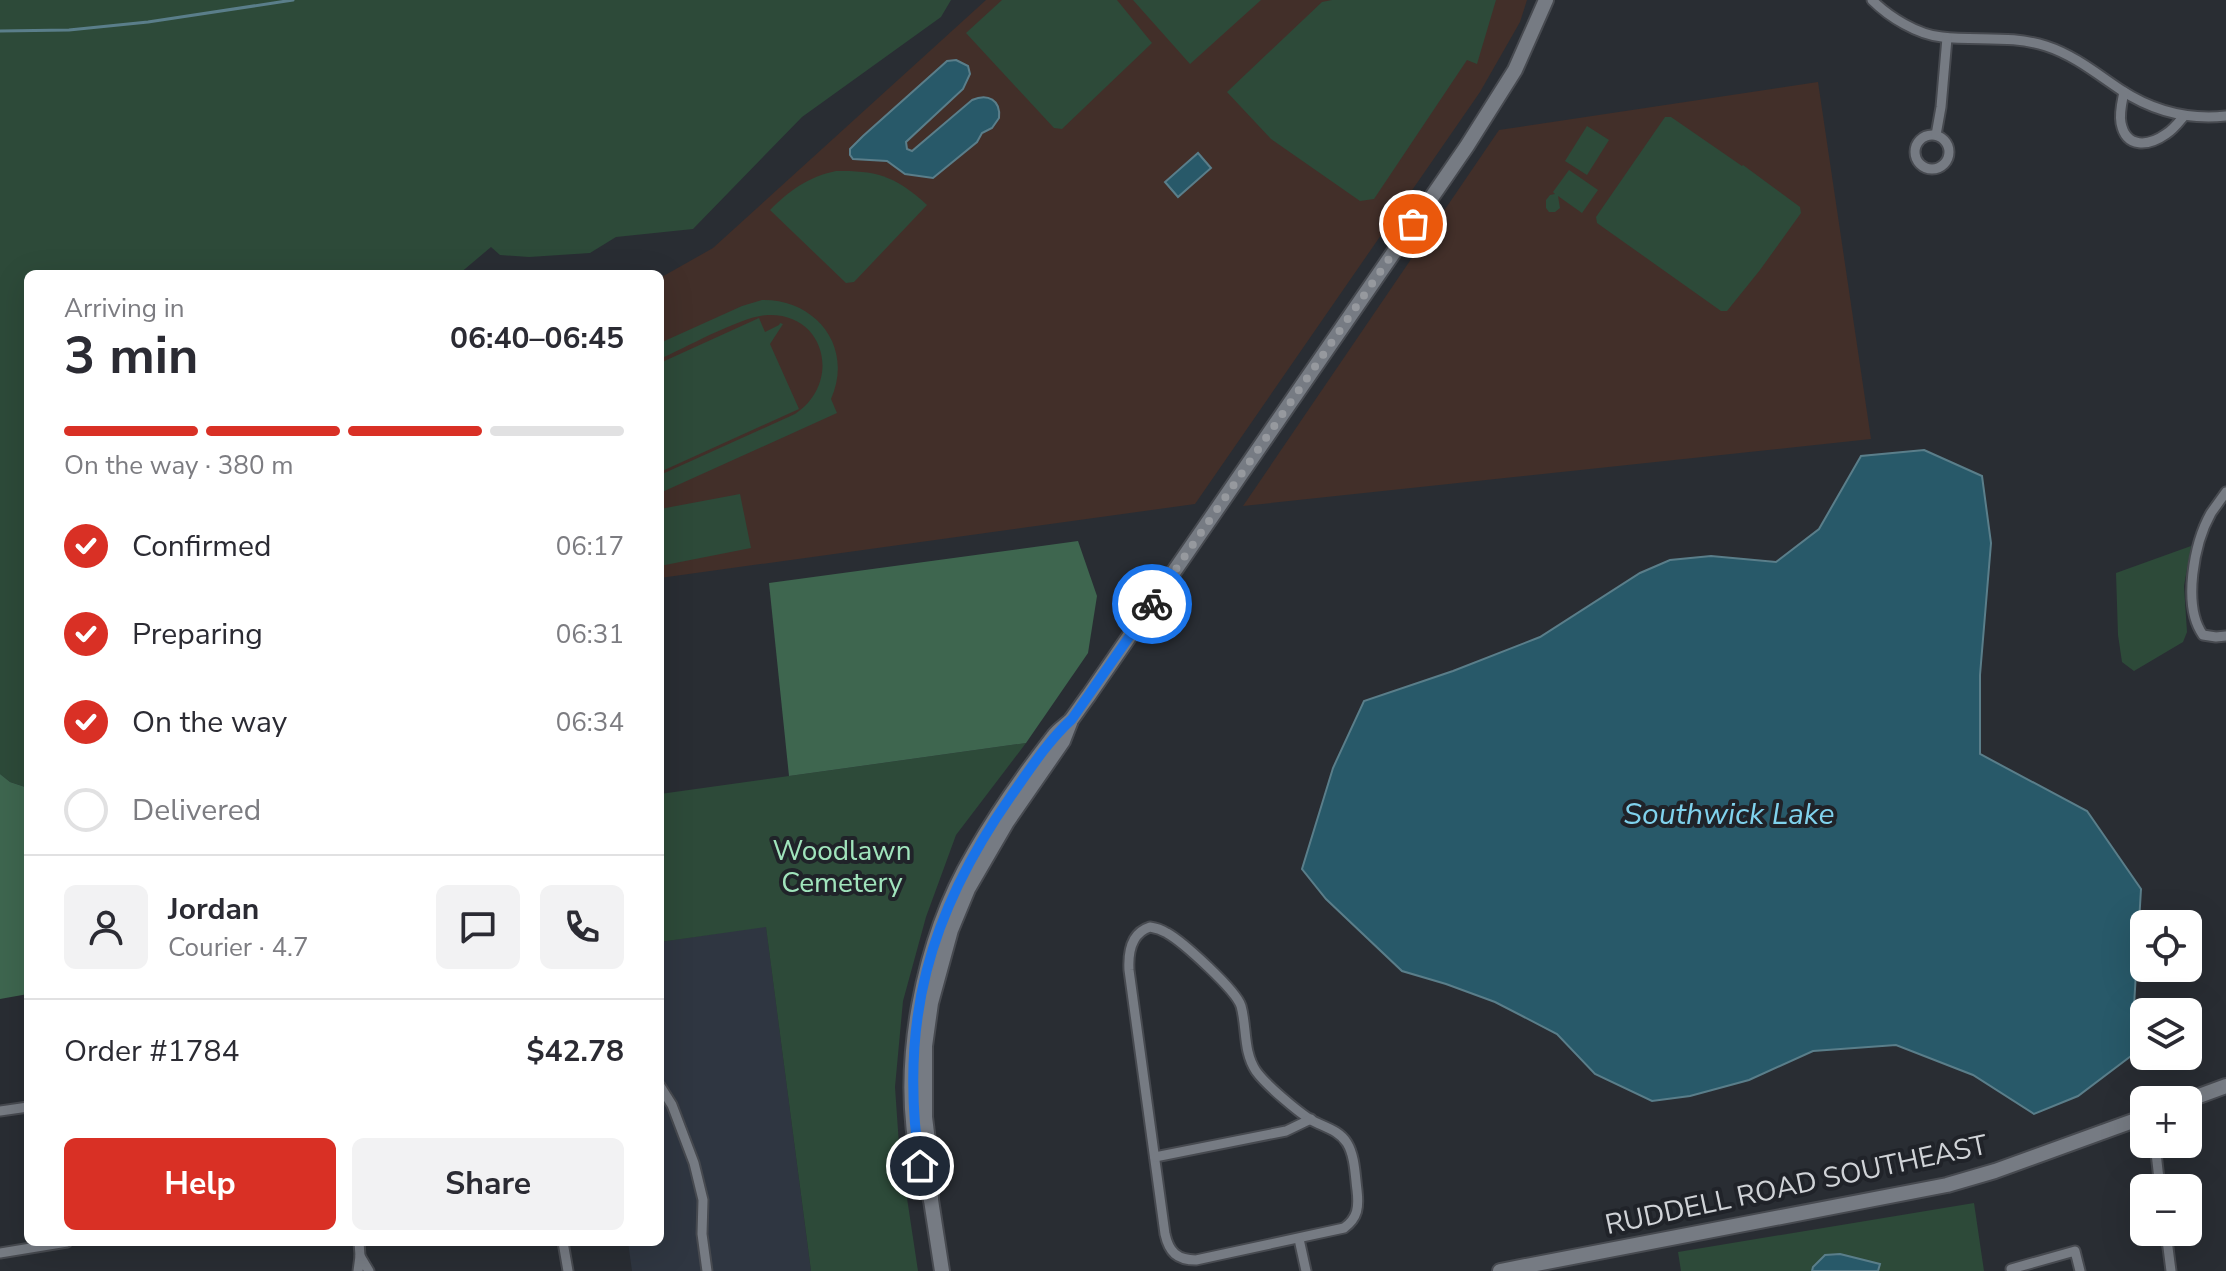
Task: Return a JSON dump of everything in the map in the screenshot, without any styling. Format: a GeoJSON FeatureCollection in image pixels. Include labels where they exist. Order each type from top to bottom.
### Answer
{"type":"FeatureCollection","features":[{"type":"Feature","properties":{"kind":"street"},"geometry":{"type":"LineString","coordinates":[[942,1271],[931,1200],[931,1165],[925,1117],[925,1046],[931,1003],[956,917],[984,859],[1063,741],[1072,719],[1467,146],[1515,70],[1546,0]]}},
{"type":"Feature","properties":{"kind":"street"},"geometry":{"type":"LineString","coordinates":[[1872,0],[1896,19],[1938,37],[2017,39],[2044,45],[2086,66],[2143,103],[2184,116],[2226,116]]}},
{"type":"Feature","properties":{"kind":"street"},"geometry":{"type":"LineString","coordinates":[[1936,135],[1947,38]]}},
{"type":"Feature","properties":{"kind":"street"},"geometry":{"type":"LineString","coordinates":[[2124,92],[2120,114],[2122,127],[2135,142],[2143,144],[2168,134],[2184,116]]}},
{"type":"Feature","properties":{"kind":"street"},"geometry":{"type":"LineString","coordinates":[[2226,492],[2211,514],[2198,547],[2191,598],[2195,623],[2203,635],[2226,636]]}},
{"type":"Feature","properties":{"kind":"street"},"geometry":{"type":"LineString","coordinates":[[1150,927],[1171,935],[1233,992],[1242,1009],[1247,1049],[1259,1075],[1311,1119],[1335,1131],[1349,1145],[1358,1206],[1356,1215],[1344,1228],[1186,1260],[1177,1257],[1167,1245],[1155,1157],[1129,959],[1130,949],[1139,932],[1150,927]]}},
{"type":"Feature","properties":{"kind":"street"},"geometry":{"type":"LineString","coordinates":[[2202,1095],[2226,1086]]}},
{"type":"Feature","properties":{"kind":"street"},"geometry":{"type":"LineString","coordinates":[[664,1092],[672,1105],[697,1175],[703,1200],[702,1234],[707,1271]]}},
{"type":"Feature","properties":{"kind":"street"},"geometry":{"type":"LineString","coordinates":[[0,1111],[24,1108]]}},
{"type":"Feature","properties":{"kind":"street"},"geometry":{"type":"LineString","coordinates":[[1155,1157],[1274,1134],[1311,1119]]}},
{"type":"Feature","properties":{"kind":"street","name":"RUDDELL ROAD SOUTHEAST"},"geometry":{"type":"LineString","coordinates":[[1500,1271],[1947,1185],[2130,1122]]}},
{"type":"Feature","properties":{"kind":"street"},"geometry":{"type":"LineString","coordinates":[[1299,1239],[1306,1271]]}},
{"type":"Feature","properties":{"kind":"street"},"geometry":{"type":"LineString","coordinates":[[0,1253],[43,1246]]}},
{"type":"Feature","properties":{"kind":"street"},"geometry":{"type":"LineString","coordinates":[[358,1271],[359,1246]]}},
{"type":"Feature","properties":{"kind":"street"},"geometry":{"type":"LineString","coordinates":[[564,1246],[568,1271]]}},
{"type":"Feature","properties":{"kind":"street"},"geometry":{"type":"LineString","coordinates":[[2168,1246],[2171,1271]]}},
{"type":"Feature","properties":{"kind":"street"},"geometry":{"type":"LineString","coordinates":[[2011,1269],[2075,1251],[2080,1271]]}},
{"type":"Feature","properties":{"kind":"street"},"geometry":{"type":"LineString","coordinates":[[360,1256],[369,1271]]}},
{"type":"Feature","properties":{"kind":"shaded area"},"geometry":{"type":"Polygon","coordinates":[[[986,0],[1527,0],[1520,22],[1480,92],[1195,504],[664,577],[664,276],[713,248],[986,0]]]}},
{"type":"Feature","properties":{"kind":"shaded area"},"geometry":{"type":"Polygon","coordinates":[[[1818,82],[1871,439],[1243,506],[1499,130],[1818,82]]]}},
{"type":"Feature","properties":{"kind":"shaded area"},"geometry":{"type":"Polygon","coordinates":[[[766,926],[811,1271],[632,1271],[629,1246],[664,1246],[664,941],[766,926]]]}},
{"type":"Feature","properties":{"kind":"green space"},"geometry":{"type":"Polygon","coordinates":[[[0,0],[951,0],[941,17],[802,117],[693,229],[616,237],[590,253],[529,257],[500,255],[491,247],[464,270],[24,270],[24,787],[10,782],[0,774],[0,0]]]}},
{"type":"Feature","properties":{"kind":"green space"},"geometry":{"type":"Polygon","coordinates":[[[1002,0],[1117,0],[1152,43],[1062,129],[1054,128],[966,33],[1002,0]]]}},
{"type":"Feature","properties":{"kind":"green space"},"geometry":{"type":"Polygon","coordinates":[[[1133,0],[1261,0],[1190,64],[1133,0]]]}},
{"type":"Feature","properties":{"kind":"green space"},"geometry":{"type":"Polygon","coordinates":[[[1496,0],[1477,64],[1467,60],[1374,199],[1360,201],[1271,139],[1227,92],[1322,2],[1496,0]]]}},
{"type":"Feature","properties":{"kind":"green space"},"geometry":{"type":"Polygon","coordinates":[[[1665,117],[1671,117],[1743,165],[1800,207],[1801,213],[1727,311],[1721,311],[1597,223],[1596,217],[1665,117]]]}},
{"type":"Feature","properties":{"kind":"green space"},"geometry":{"type":"Polygon","coordinates":[[[1587,126],[1609,140],[1587,175],[1565,161],[1587,126]]]}},
{"type":"Feature","properties":{"kind":"green space"},"geometry":{"type":"Polygon","coordinates":[[[1569,170],[1598,190],[1582,213],[1558,196],[1560,208],[1549,212],[1546,200],[1555,194],[1553,192],[1569,170]]]}},
{"type":"Feature","properties":{"kind":"green space"},"geometry":{"type":"Polygon","coordinates":[[[836,171],[886,177],[927,205],[854,282],[846,283],[770,210],[800,185],[836,171]]]}},
{"type":"Feature","properties":{"kind":"green space"},"geometry":{"type":"Polygon","coordinates":[[[762,300],[781,302],[814,317],[834,345],[838,361],[837,380],[831,399],[837,413],[664,491],[664,473],[795,414],[810,401],[819,385],[821,352],[814,337],[803,325],[788,317],[757,316],[664,357],[664,341],[762,300]]]}},
{"type":"Feature","properties":{"kind":"green space"},"geometry":{"type":"Polygon","coordinates":[[[759,318],[765,332],[783,324],[770,344],[799,409],[664,470],[664,361],[759,318]]]}},
{"type":"Feature","properties":{"kind":"green space"},"geometry":{"type":"Polygon","coordinates":[[[740,494],[751,548],[664,565],[664,508],[740,494]]]}},
{"type":"Feature","properties":{"kind":"green space"},"geometry":{"type":"Polygon","coordinates":[[[1078,541],[1097,596],[1088,653],[1026,743],[789,776],[769,583],[1078,541]]]}},
{"type":"Feature","properties":{"kind":"green space"},"geometry":{"type":"Polygon","coordinates":[[[2191,546],[2184,586],[2187,632],[2183,642],[2134,671],[2122,662],[2116,573],[2191,546]]]}},
{"type":"Feature","properties":{"kind":"green space","name":"Woodlawn Cemetery"},"geometry":{"type":"Polygon","coordinates":[[[1026,743],[956,835],[926,917],[903,1001],[895,1087],[899,1145],[918,1271],[811,1271],[766,927],[664,941],[664,793],[1026,743]]]}},
{"type":"Feature","properties":{"kind":"green space"},"geometry":{"type":"Polygon","coordinates":[[[0,774],[10,782],[24,787],[24,995],[0,999],[0,774]]]}},
{"type":"Feature","properties":{"kind":"green space"},"geometry":{"type":"Polygon","coordinates":[[[1974,1203],[1984,1271],[1681,1271],[1678,1252],[1974,1203]]]}},
{"type":"Feature","properties":{"kind":"water"},"geometry":{"type":"Polygon","coordinates":[[[956,60],[968,66],[970,74],[963,89],[906,142],[907,149],[912,151],[978,98],[988,98],[998,107],[999,118],[992,128],[982,133],[977,142],[933,178],[905,174],[887,161],[853,159],[850,149],[863,136],[947,61],[956,60]]]}},
{"type":"Feature","properties":{"kind":"water"},"geometry":{"type":"Polygon","coordinates":[[[1198,153],[1211,168],[1178,197],[1165,182],[1198,153]]]}},
{"type":"Feature","properties":{"kind":"water","name":"Southwick Lake"},"geometry":{"type":"Polygon","coordinates":[[[1924,450],[1982,476],[1991,543],[1980,675],[1980,754],[2087,811],[2141,889],[2140,910],[2130,910],[2130,982],[2135,982],[2134,998],[2130,998],[2130,1057],[2078,1096],[2034,1114],[1973,1075],[1896,1045],[1813,1051],[1749,1080],[1690,1096],[1652,1101],[1595,1074],[1557,1034],[1495,1002],[1402,971],[1326,899],[1302,869],[1333,768],[1364,701],[1540,637],[1640,573],[1670,560],[1711,556],[1776,562],[1819,529],[1861,456],[1924,450]]]}},
{"type":"Feature","properties":{"kind":"water"},"geometry":{"type":"Polygon","coordinates":[[[1840,1254],[1880,1264],[1878,1271],[1812,1271],[1825,1255],[1840,1254]]]}},
{"type":"Feature","properties":{"kind":"waterway"},"geometry":{"type":"LineString","coordinates":[[0,31],[69,30],[148,22],[293,0]]}},
{"type":"Feature","properties":{"kind":"way so far"},"geometry":{"type":"LineString","coordinates":[[1152,604],[1413,224]]}},
{"type":"Feature","properties":{"kind":"route"},"geometry":{"type":"LineString","coordinates":[[920,1166],[914,1126],[914,1046],[928,964],[945,912],[974,853],[997,816],[1055,734],[1072,719],[1152,604]]}}]}
